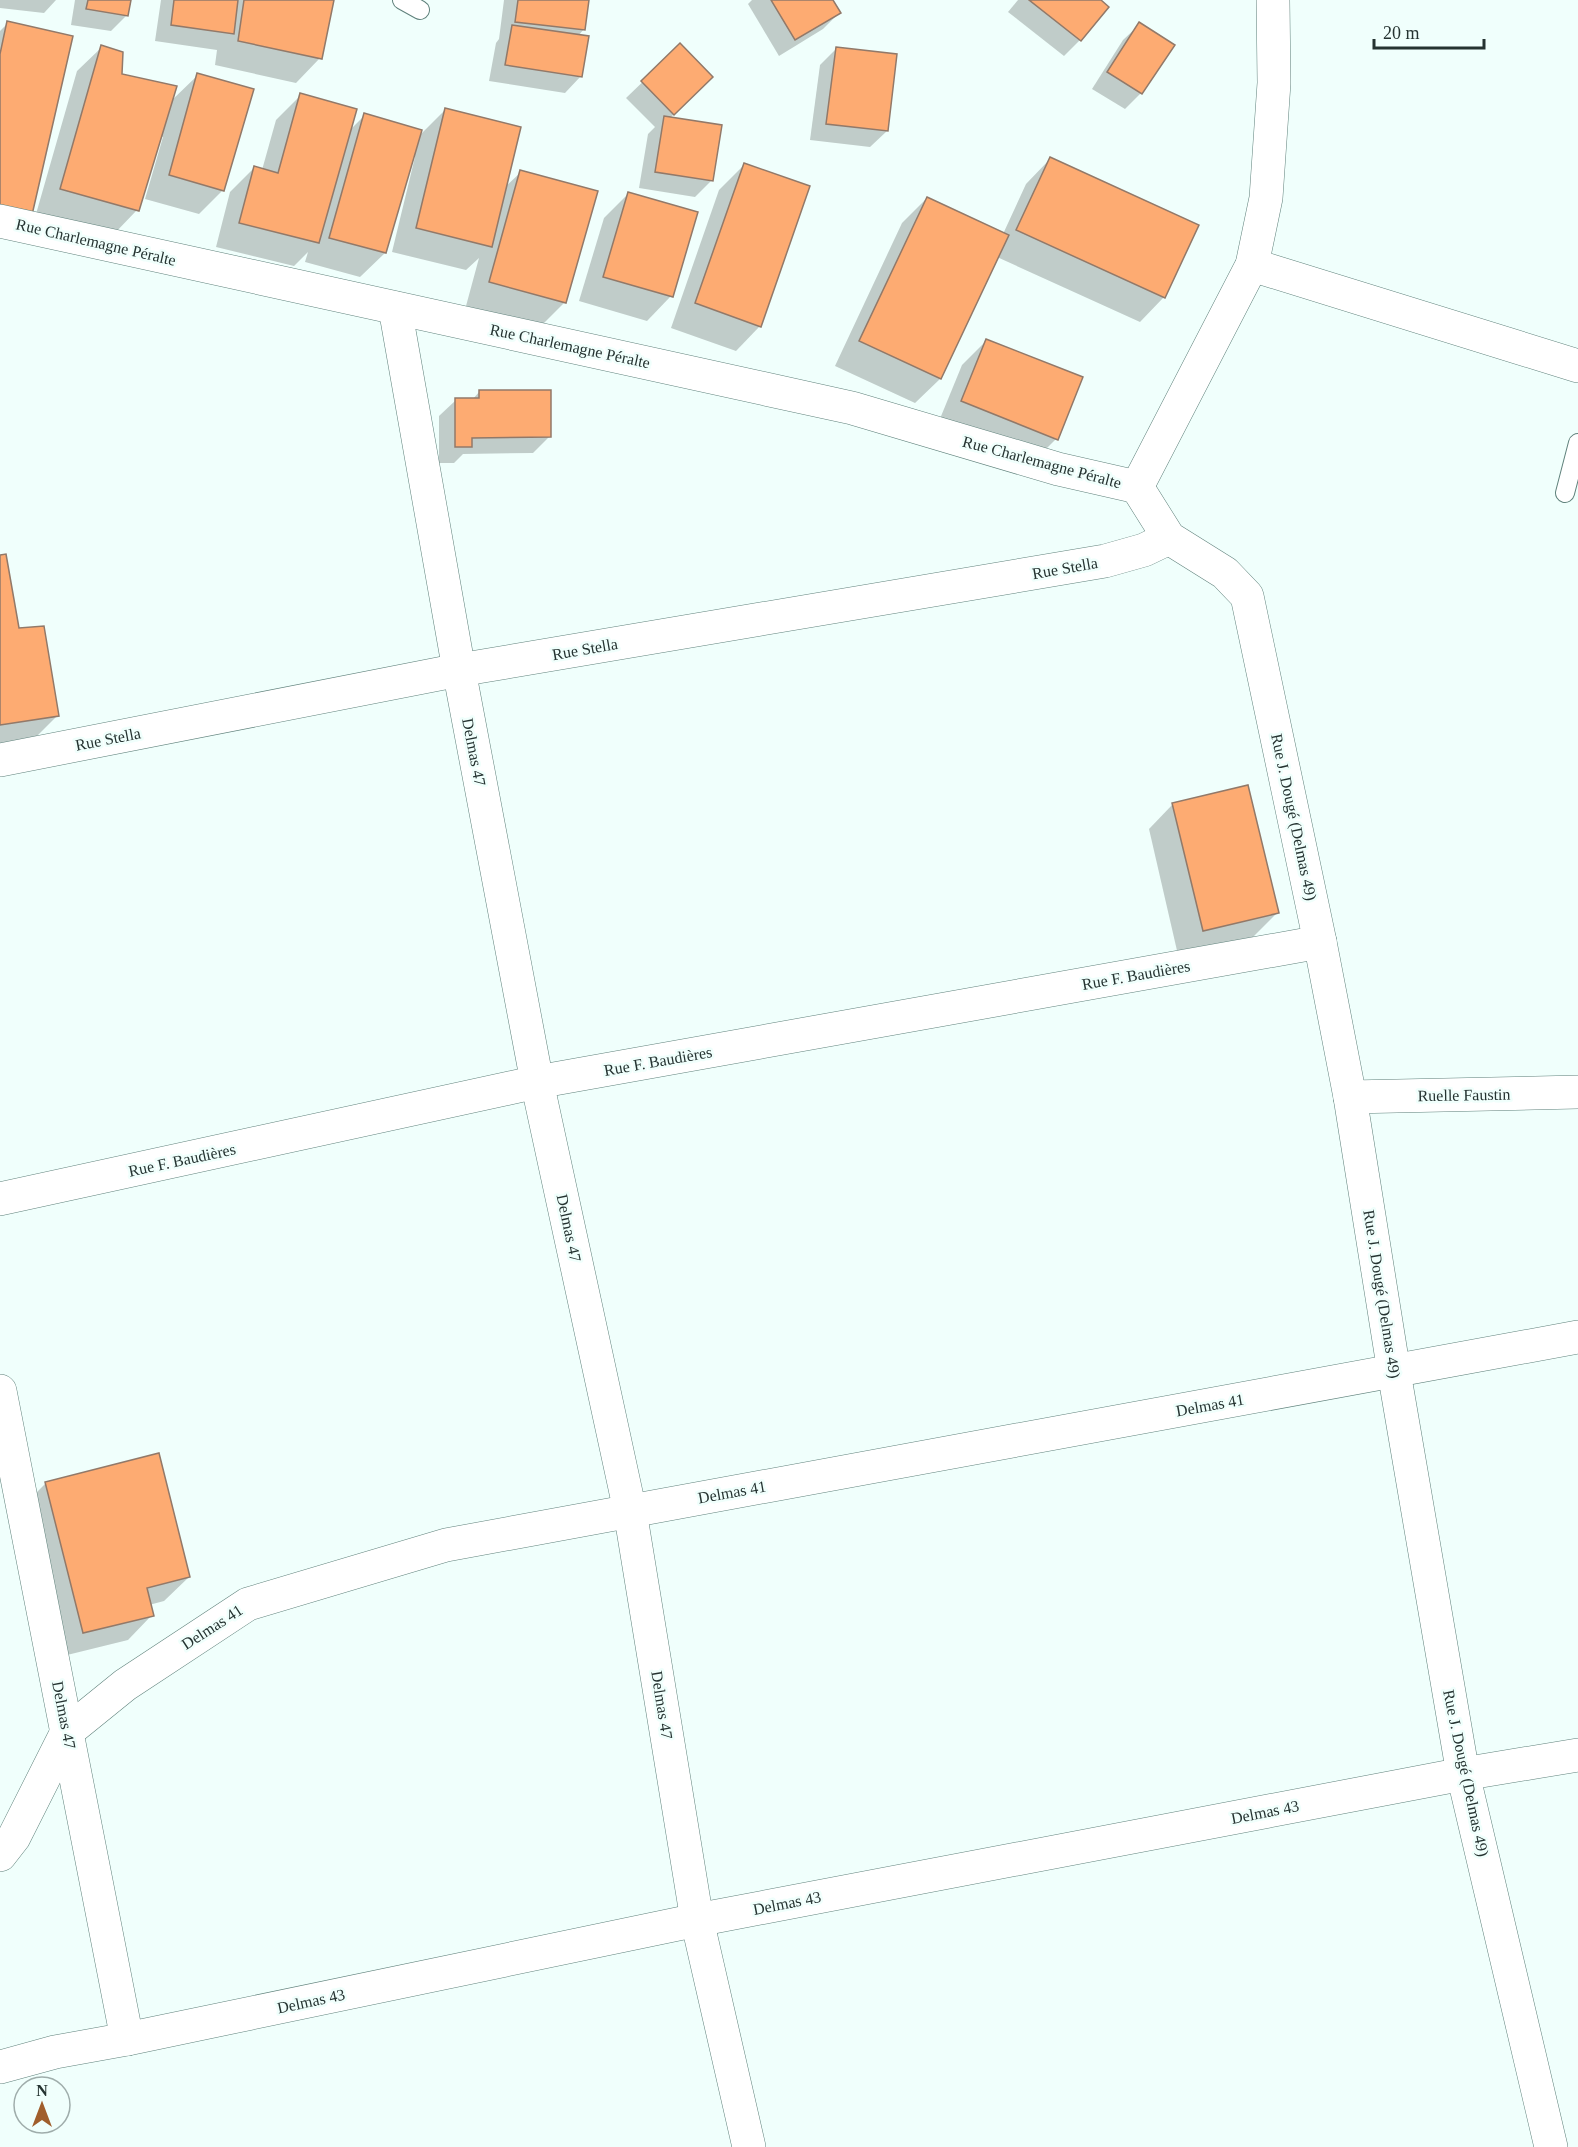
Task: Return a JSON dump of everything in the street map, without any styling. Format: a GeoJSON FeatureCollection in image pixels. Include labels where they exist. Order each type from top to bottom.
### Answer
{"type":"FeatureCollection","features":[{"type":"Feature","properties":{"kind":"street"},"geometry":{"type":"LineString","coordinates":[[1137,487],[1252,266],[1266,198],[1274,83],[1273,0]]}},
{"type":"Feature","properties":{"kind":"street","name":"Rue Charlemagne Péralte"},"geometry":{"type":"LineString","coordinates":[[0,221],[852,408],[1058,469],[1137,487]]}},
{"type":"Feature","properties":{"kind":"street"},"geometry":{"type":"LineString","coordinates":[[1252,266],[1578,366]]}},
{"type":"Feature","properties":{"kind":"street","name":"Delmas 47"},"geometry":{"type":"LineString","coordinates":[[395,308],[459,670],[537,1082],[630,1511],[697,1920],[749,2147]]}},
{"type":"Feature","properties":{"kind":"street","name":"Rue J. Dougé (Delmas 49)"},"geometry":{"type":"LineString","coordinates":[[1137,487],[1169,538],[1225,573],[1247,596],[1320,942],[1350,1097],[1394,1372],[1463,1774],[1551,2147]]}},
{"type":"Feature","properties":{"kind":"street","name":"Rue Stella"},"geometry":{"type":"LineString","coordinates":[[0,760],[459,670],[1105,561],[1143,550],[1169,538]]}},
{"type":"Feature","properties":{"kind":"street","name":"Rue F. Baudières"},"geometry":{"type":"LineString","coordinates":[[0,1199],[537,1082],[1320,942]]}},
{"type":"Feature","properties":{"kind":"street","name":"Ruelle Faustin"},"geometry":{"type":"LineString","coordinates":[[1350,1097],[1578,1092]]}},
{"type":"Feature","properties":{"kind":"street","name":"Delmas 41"},"geometry":{"type":"LineString","coordinates":[[0,1855],[14,1837],[67,1732],[125,1685],[248,1604],[446,1545],[1578,1337]]}},
{"type":"Feature","properties":{"kind":"street","name":"Delmas 47"},"geometry":{"type":"LineString","coordinates":[[0,1391],[127,2039]]}},
{"type":"Feature","properties":{"kind":"street","name":"Delmas 43"},"geometry":{"type":"LineString","coordinates":[[0,2067],[55,2052],[697,1920],[1463,1774],[1578,1755]]}},
{"type":"Feature","properties":{"kind":"lane"},"geometry":{"type":"LineString","coordinates":[[402,0],[420,10]]}},
{"type":"Feature","properties":{"kind":"lane"},"geometry":{"type":"LineString","coordinates":[[1565,493],[1578,443]]}},
{"type":"Feature","properties":{"kind":"building"},"geometry":{"type":"Polygon","coordinates":[[[88,0],[131,0],[128,16],[86,9],[88,0]]]}},
{"type":"Feature","properties":{"kind":"building"},"geometry":{"type":"Polygon","coordinates":[[[174,0],[238,0],[234,34],[171,25],[174,0]]]}},
{"type":"Feature","properties":{"kind":"building"},"geometry":{"type":"Polygon","coordinates":[[[244,0],[334,0],[322,59],[238,41],[244,0]]]}},
{"type":"Feature","properties":{"kind":"building"},"geometry":{"type":"Polygon","coordinates":[[[518,0],[589,0],[585,30],[515,22],[518,0]]]}},
{"type":"Feature","properties":{"kind":"building"},"geometry":{"type":"Polygon","coordinates":[[[771,0],[833,0],[841,13],[795,40],[771,0]]]}},
{"type":"Feature","properties":{"kind":"building"},"geometry":{"type":"Polygon","coordinates":[[[1029,0],[1101,0],[1109,7],[1081,41],[1029,0]]]}},
{"type":"Feature","properties":{"kind":"building"},"geometry":{"type":"Polygon","coordinates":[[[7,21],[73,36],[32,215],[0,208],[0,54],[7,21]]]}},
{"type":"Feature","properties":{"kind":"building"},"geometry":{"type":"Polygon","coordinates":[[[1139,22],[1175,45],[1142,94],[1107,72],[1139,22]]]}},
{"type":"Feature","properties":{"kind":"building"},"geometry":{"type":"Polygon","coordinates":[[[512,25],[589,36],[582,77],[505,65],[512,25]]]}},
{"type":"Feature","properties":{"kind":"building"},"geometry":{"type":"Polygon","coordinates":[[[680,43],[713,77],[674,115],[641,81],[680,43]]]}},
{"type":"Feature","properties":{"kind":"building"},"geometry":{"type":"Polygon","coordinates":[[[101,45],[123,52],[122,74],[177,86],[139,211],[60,189],[101,45]]]}},
{"type":"Feature","properties":{"kind":"building"},"geometry":{"type":"Polygon","coordinates":[[[836,47],[897,54],[888,131],[826,124],[836,47]]]}},
{"type":"Feature","properties":{"kind":"building"},"geometry":{"type":"Polygon","coordinates":[[[197,73],[254,89],[224,191],[169,175],[197,73]]]}},
{"type":"Feature","properties":{"kind":"building"},"geometry":{"type":"Polygon","coordinates":[[[300,93],[357,109],[319,243],[239,223],[254,166],[278,173],[300,93]]]}},
{"type":"Feature","properties":{"kind":"building"},"geometry":{"type":"Polygon","coordinates":[[[445,108],[521,127],[492,247],[416,228],[445,108]]]}},
{"type":"Feature","properties":{"kind":"building"},"geometry":{"type":"Polygon","coordinates":[[[364,113],[422,130],[386,253],[329,238],[364,113]]]}},
{"type":"Feature","properties":{"kind":"building"},"geometry":{"type":"Polygon","coordinates":[[[664,116],[722,125],[713,181],[655,172],[664,116]]]}},
{"type":"Feature","properties":{"kind":"building"},"geometry":{"type":"Polygon","coordinates":[[[1050,157],[1199,225],[1165,298],[1016,230],[1050,157]]]}},
{"type":"Feature","properties":{"kind":"building"},"geometry":{"type":"Polygon","coordinates":[[[744,163],[810,186],[761,327],[695,303],[744,163]]]}},
{"type":"Feature","properties":{"kind":"building"},"geometry":{"type":"Polygon","coordinates":[[[520,170],[598,191],[566,303],[489,282],[520,170]]]}},
{"type":"Feature","properties":{"kind":"building"},"geometry":{"type":"Polygon","coordinates":[[[628,192],[698,212],[673,297],[603,277],[628,192]]]}},
{"type":"Feature","properties":{"kind":"building"},"geometry":{"type":"Polygon","coordinates":[[[927,197],[1009,235],[941,379],[859,341],[927,197]]]}},
{"type":"Feature","properties":{"kind":"building"},"geometry":{"type":"Polygon","coordinates":[[[986,339],[1083,377],[1058,440],[961,401],[986,339]]]}},
{"type":"Feature","properties":{"kind":"building"},"geometry":{"type":"Polygon","coordinates":[[[479,390],[551,390],[551,437],[472,438],[472,447],[455,447],[455,398],[479,398],[479,390]]]}},
{"type":"Feature","properties":{"kind":"building"},"geometry":{"type":"Polygon","coordinates":[[[6,554],[19,628],[44,626],[59,716],[0,725],[0,555],[6,554]]]}},
{"type":"Feature","properties":{"kind":"building"},"geometry":{"type":"Polygon","coordinates":[[[1248,785],[1279,913],[1203,931],[1172,803],[1248,785]]]}},
{"type":"Feature","properties":{"kind":"building"},"geometry":{"type":"Polygon","coordinates":[[[159,1453],[190,1577],[147,1588],[154,1616],[83,1633],[45,1482],[159,1453]]]}}]}
